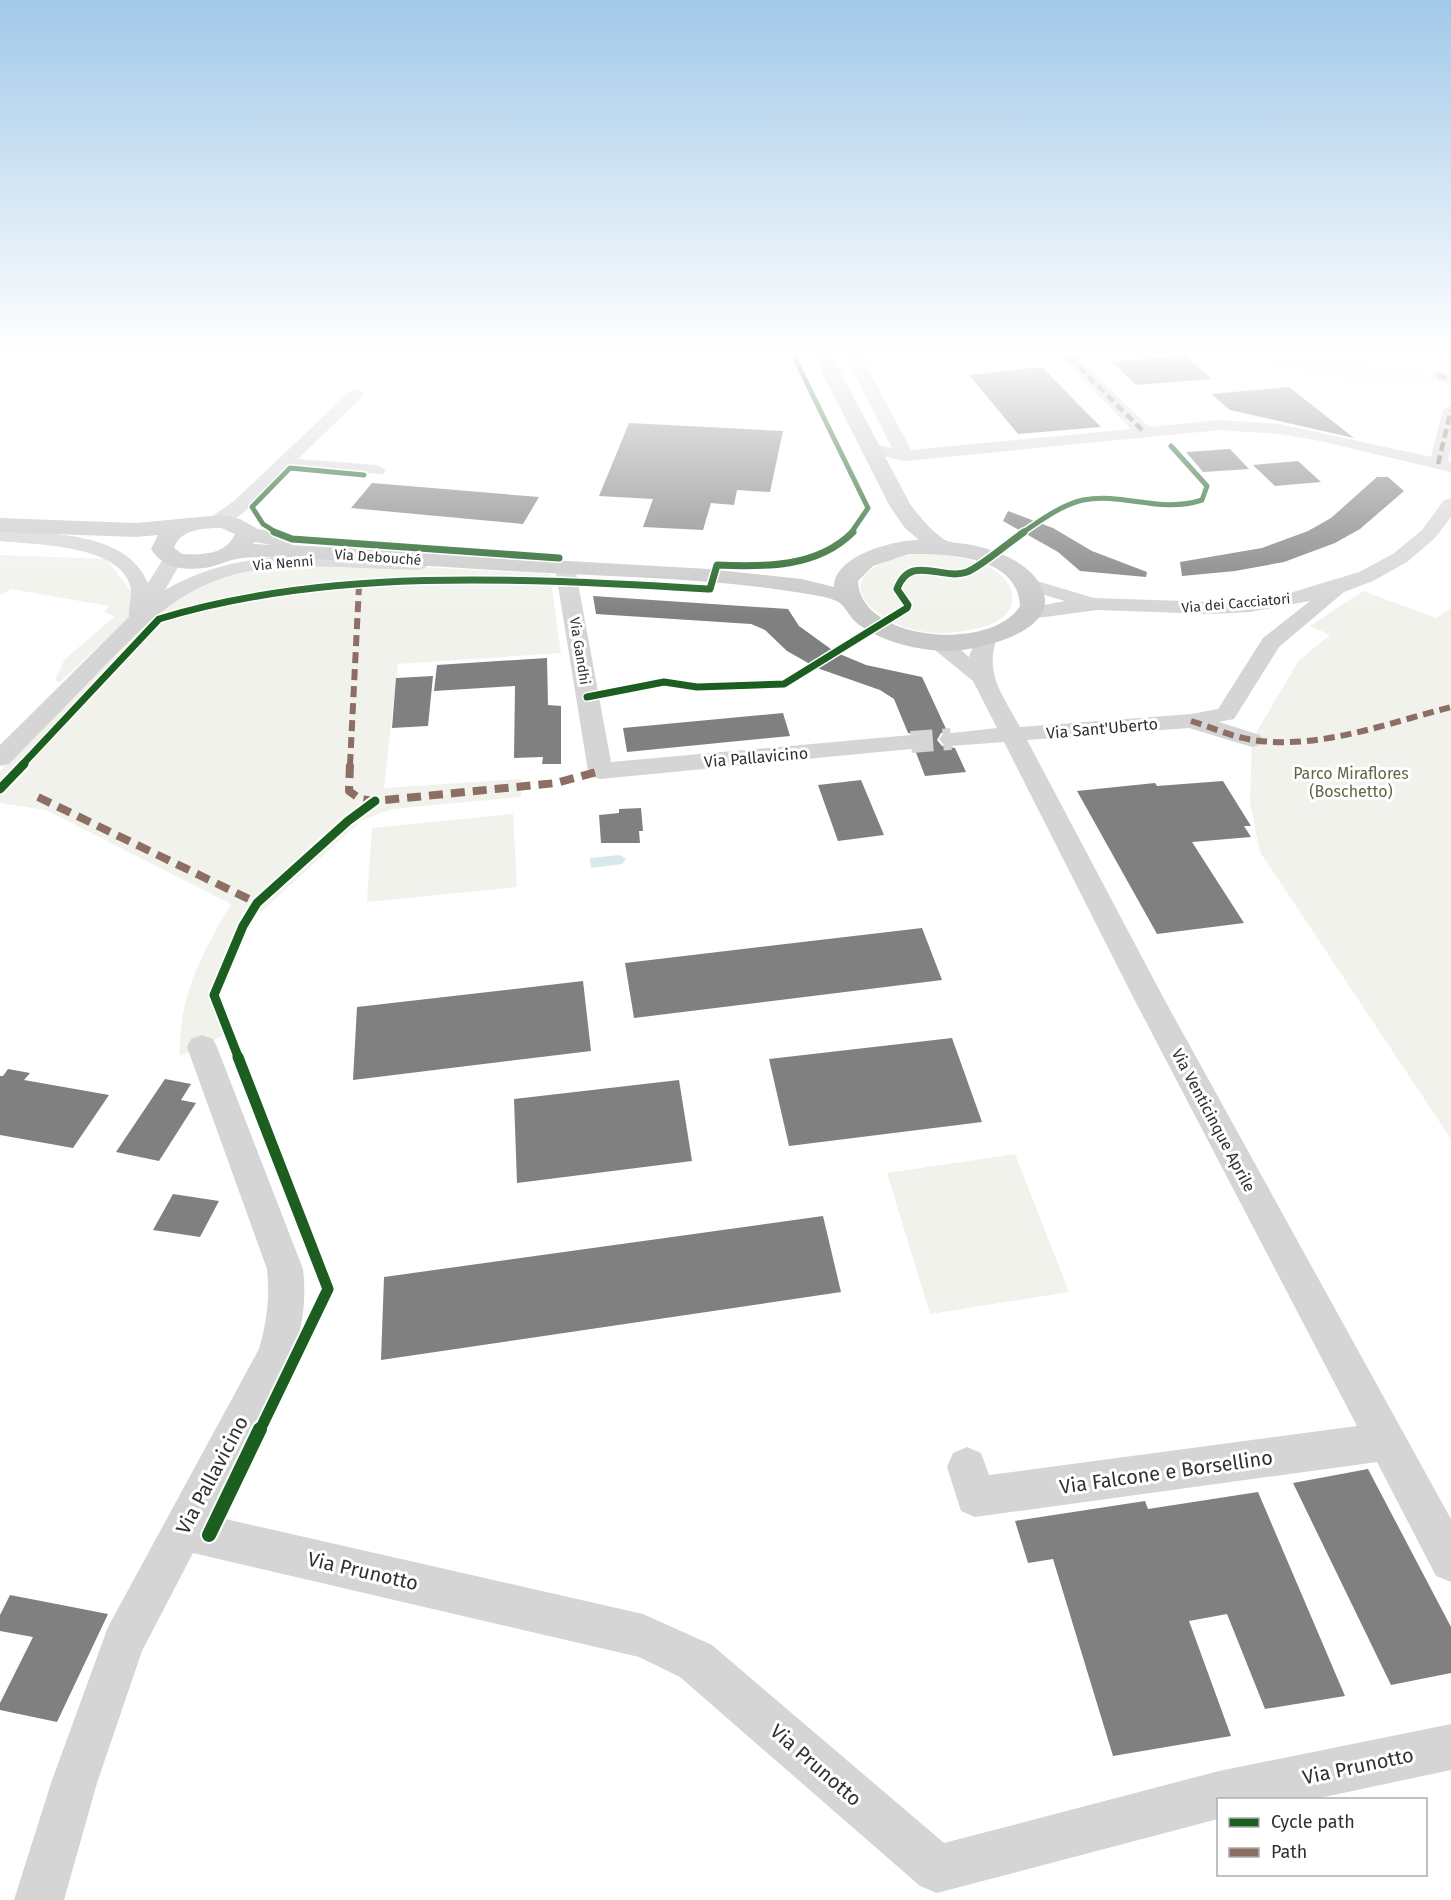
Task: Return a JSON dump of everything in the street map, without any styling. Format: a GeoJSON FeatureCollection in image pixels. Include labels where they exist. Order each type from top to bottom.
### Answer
{"type":"FeatureCollection","features":[{"type":"Feature","properties":{"kind":"main road"},"geometry":{"type":"LineString","coordinates":[[849,439],[887,514],[888,536],[849,585],[858,612],[877,626],[903,636],[936,642],[986,638],[1016,626],[1030,612],[1033,598],[1027,584],[1013,569],[992,558],[965,550],[909,547],[888,536]]}},
{"type":"Feature","properties":{"kind":"main road"},"geometry":{"type":"LineString","coordinates":[[865,439],[913,523],[940,547]]}},
{"type":"Feature","properties":{"kind":"main road","name":"Via Debouché"},"geometry":{"type":"LineString","coordinates":[[0,525],[136,530],[190,526],[326,546],[521,564],[762,580],[823,589],[849,585]]}},
{"type":"Feature","properties":{"kind":"main road","name":"Via Debouché"},"geometry":{"type":"LineString","coordinates":[[167,554],[168,536],[190,526]]}},
{"type":"Feature","properties":{"kind":"main road","name":"Via Debouché"},"geometry":{"type":"LineString","coordinates":[[0,530],[87,536],[207,561],[233,532]]}},
{"type":"Feature","properties":{"kind":"main road","name":"Via Debouché"},"geometry":{"type":"LineString","coordinates":[[233,532],[316,552],[474,564],[521,564]]}},
{"type":"Feature","properties":{"kind":"street"},"geometry":{"type":"LineString","coordinates":[[233,532],[242,504],[309,439]]}},
{"type":"Feature","properties":{"kind":"street"},"geometry":{"type":"LineString","coordinates":[[896,439],[905,456]]}},
{"type":"Feature","properties":{"kind":"street"},"geometry":{"type":"LineString","coordinates":[[870,448],[905,456],[1086,439]]}},
{"type":"Feature","properties":{"kind":"street"},"geometry":{"type":"LineString","coordinates":[[1323,439],[1445,466],[1448,439]]}},
{"type":"Feature","properties":{"kind":"street"},"geometry":{"type":"LineString","coordinates":[[882,471],[905,456]]}},
{"type":"Feature","properties":{"kind":"street"},"geometry":{"type":"LineString","coordinates":[[283,463],[377,471]]}},
{"type":"Feature","properties":{"kind":"street","name":"Via dei Cacciatori"},"geometry":{"type":"LineString","coordinates":[[1030,612],[1097,604],[1205,608],[1266,603],[1339,587],[1374,572],[1410,552],[1439,525],[1451,504]]}},
{"type":"Feature","properties":{"kind":"street"},"geometry":{"type":"LineString","coordinates":[[0,535],[75,542],[123,561],[137,575],[144,596],[139,616]]}},
{"type":"Feature","properties":{"kind":"street","name":"Via Nenni"},"geometry":{"type":"LineString","coordinates":[[139,616],[167,554]]}},
{"type":"Feature","properties":{"kind":"street","name":"Via Nenni"},"geometry":{"type":"LineString","coordinates":[[139,616],[180,589],[223,571],[256,564],[294,560],[474,564]]}},
{"type":"Feature","properties":{"kind":"street","name":"Via Nenni"},"geometry":{"type":"LineString","coordinates":[[0,759],[139,616],[207,561]]}},
{"type":"Feature","properties":{"kind":"street","name":"Via Gandhi"},"geometry":{"type":"LineString","coordinates":[[565,567],[600,771]]}},
{"type":"Feature","properties":{"kind":"street","name":"Via dei Cacciatori"},"geometry":{"type":"LineString","coordinates":[[1027,584],[1097,604]]}},
{"type":"Feature","properties":{"kind":"street","name":"Via Sant'Uberto"},"geometry":{"type":"LineString","coordinates":[[1012,735],[1191,721],[1226,714],[1271,643],[1339,587]]}},
{"type":"Feature","properties":{"kind":"street","name":"Via Venticinque Aprile"},"geometry":{"type":"LineString","coordinates":[[986,638],[980,655],[982,677],[1176,1049],[1451,1560]]}},
{"type":"Feature","properties":{"kind":"street","name":"Via Venticinque Aprile"},"geometry":{"type":"LineString","coordinates":[[936,642],[982,677]]}},
{"type":"Feature","properties":{"kind":"street","name":"Via Sant'Uberto"},"geometry":{"type":"LineString","coordinates":[[1191,721],[1252,740]]}},
{"type":"Feature","properties":{"kind":"street"},"geometry":{"type":"LineString","coordinates":[[951,739],[1012,735]]}},
{"type":"Feature","properties":{"kind":"street","name":"Via Pallavicino"},"geometry":{"type":"LineString","coordinates":[[600,771],[912,742]]}},
{"type":"Feature","properties":{"kind":"street","name":"Via Pallavicino"},"geometry":{"type":"LineString","coordinates":[[39,1900],[74,1783],[123,1642],[276,1354],[285,1323],[288,1291],[285,1269],[202,1047]]}},
{"type":"Feature","properties":{"kind":"street","name":"Via Falcone e Borsellino"},"geometry":{"type":"LineString","coordinates":[[967,1467],[975,1497],[1388,1441]]}},
{"type":"Feature","properties":{"kind":"street","name":"Via Prunotto"},"geometry":{"type":"LineString","coordinates":[[183,1530],[643,1636],[696,1661],[937,1869],[1219,1795],[1451,1747]]}},
{"type":"Feature","properties":{"kind":"green space"},"geometry":{"type":"Polygon","coordinates":[[[913,554],[950,556],[985,565],[1006,581],[1011,590],[1010,609],[1003,617],[979,628],[934,633],[907,628],[876,612],[862,595],[861,586],[864,576],[879,564],[913,554]]]}},
{"type":"Feature","properties":{"kind":"green space"},"geometry":{"type":"Polygon","coordinates":[[[0,555],[106,559],[132,592],[129,618],[60,682],[55,680],[65,659],[115,616],[104,612],[109,606],[11,589],[0,595],[0,555]]]}},
{"type":"Feature","properties":{"kind":"green space"},"geometry":{"type":"Polygon","coordinates":[[[328,562],[550,574],[561,653],[398,664],[384,788],[521,779],[521,797],[392,809],[362,820],[254,918],[221,996],[235,1030],[180,1056],[183,1014],[194,976],[231,904],[46,810],[0,803],[0,771],[147,617],[192,587],[253,567],[328,562]]]}},
{"type":"Feature","properties":{"kind":"green space","name":"Parco Miraflores (Boschetto)"},"geometry":{"type":"Polygon","coordinates":[[[1363,591],[1436,618],[1451,608],[1451,1139],[1260,852],[1250,803],[1252,740],[1299,660],[1330,635],[1310,626],[1363,591]]]}},
{"type":"Feature","properties":{"kind":"green space"},"geometry":{"type":"Polygon","coordinates":[[[513,814],[517,887],[367,902],[372,828],[513,814]]]}},
{"type":"Feature","properties":{"kind":"green space"},"geometry":{"type":"Polygon","coordinates":[[[1015,1154],[1069,1292],[930,1314],[887,1173],[1015,1154]]]}},
{"type":"Feature","properties":{"kind":"shaded area"},"geometry":{"type":"Polygon","coordinates":[[[620,855],[626,859],[622,864],[591,868],[590,858],[620,855]]]}},
{"type":"Feature","properties":{"kind":"building"},"geometry":{"type":"Polygon","coordinates":[[[623,439],[781,439],[770,492],[737,490],[734,505],[711,503],[703,530],[643,527],[653,499],[599,496],[623,439]]]}},
{"type":"Feature","properties":{"kind":"building"},"geometry":{"type":"Polygon","coordinates":[[[1230,449],[1249,469],[1203,472],[1186,452],[1230,449]]]}},
{"type":"Feature","properties":{"kind":"building"},"geometry":{"type":"Polygon","coordinates":[[[1298,461],[1321,482],[1275,486],[1253,465],[1298,461]]]}},
{"type":"Feature","properties":{"kind":"building"},"geometry":{"type":"Polygon","coordinates":[[[1377,477],[1388,477],[1404,491],[1360,529],[1335,543],[1284,562],[1235,571],[1182,576],[1180,562],[1262,548],[1308,531],[1331,518],[1377,477]]]}},
{"type":"Feature","properties":{"kind":"building"},"geometry":{"type":"Polygon","coordinates":[[[372,483],[539,497],[523,524],[351,508],[372,483]]]}},
{"type":"Feature","properties":{"kind":"building"},"geometry":{"type":"Polygon","coordinates":[[[1008,511],[1053,528],[1092,551],[1147,572],[1146,577],[1080,571],[1058,552],[1003,521],[1008,511]]]}},
{"type":"Feature","properties":{"kind":"building"},"geometry":{"type":"Polygon","coordinates":[[[593,596],[788,609],[799,626],[835,652],[866,665],[922,677],[947,731],[941,733],[937,740],[942,746],[955,748],[966,772],[925,776],[915,750],[921,748],[925,741],[920,735],[908,733],[894,699],[880,690],[817,668],[787,651],[765,630],[751,624],[596,614],[593,596]]]}},
{"type":"Feature","properties":{"kind":"building"},"geometry":{"type":"Polygon","coordinates":[[[547,658],[548,705],[561,706],[561,764],[542,764],[543,757],[514,758],[515,686],[434,691],[437,665],[547,658]]]}},
{"type":"Feature","properties":{"kind":"building"},"geometry":{"type":"Polygon","coordinates":[[[433,676],[428,726],[392,728],[396,678],[433,676]]]}},
{"type":"Feature","properties":{"kind":"building"},"geometry":{"type":"Polygon","coordinates":[[[783,713],[790,736],[627,752],[623,728],[783,713]]]}},
{"type":"Feature","properties":{"kind":"building"},"geometry":{"type":"Polygon","coordinates":[[[861,780],[884,835],[838,841],[818,785],[861,780]]]}},
{"type":"Feature","properties":{"kind":"building"},"geometry":{"type":"Polygon","coordinates":[[[1223,781],[1251,826],[1244,826],[1251,837],[1192,842],[1244,923],[1157,934],[1077,791],[1155,783],[1157,786],[1223,781]]]}},
{"type":"Feature","properties":{"kind":"building"},"geometry":{"type":"Polygon","coordinates":[[[641,808],[643,831],[639,831],[640,843],[601,843],[599,815],[619,813],[619,809],[641,808]]]}},
{"type":"Feature","properties":{"kind":"building"},"geometry":{"type":"Polygon","coordinates":[[[922,928],[942,980],[634,1018],[625,963],[922,928]]]}},
{"type":"Feature","properties":{"kind":"building"},"geometry":{"type":"Polygon","coordinates":[[[583,981],[591,1051],[353,1080],[357,1007],[583,981]]]}},
{"type":"Feature","properties":{"kind":"building"},"geometry":{"type":"Polygon","coordinates":[[[952,1038],[982,1122],[789,1146],[769,1059],[952,1038]]]}},
{"type":"Feature","properties":{"kind":"building"},"geometry":{"type":"Polygon","coordinates":[[[8,1069],[30,1073],[24,1080],[109,1095],[73,1148],[0,1135],[0,1076],[3,1076],[8,1069]]]}},
{"type":"Feature","properties":{"kind":"building"},"geometry":{"type":"Polygon","coordinates":[[[165,1079],[191,1084],[181,1100],[196,1103],[159,1161],[116,1152],[165,1079]]]}},
{"type":"Feature","properties":{"kind":"building"},"geometry":{"type":"Polygon","coordinates":[[[679,1080],[692,1161],[517,1183],[514,1099],[679,1080]]]}},
{"type":"Feature","properties":{"kind":"building"},"geometry":{"type":"Polygon","coordinates":[[[173,1194],[219,1201],[200,1237],[153,1230],[173,1194]]]}},
{"type":"Feature","properties":{"kind":"building"},"geometry":{"type":"Polygon","coordinates":[[[823,1216],[841,1292],[381,1360],[384,1277],[823,1216]]]}},
{"type":"Feature","properties":{"kind":"building"},"geometry":{"type":"Polygon","coordinates":[[[1368,1469],[1451,1627],[1451,1673],[1391,1685],[1293,1483],[1368,1469]]]}},
{"type":"Feature","properties":{"kind":"building"},"geometry":{"type":"Polygon","coordinates":[[[1258,1492],[1345,1696],[1265,1709],[1227,1614],[1189,1621],[1231,1736],[1113,1756],[1053,1559],[1028,1563],[1015,1521],[1145,1501],[1148,1509],[1258,1492]]]}},
{"type":"Feature","properties":{"kind":"building"},"geometry":{"type":"Polygon","coordinates":[[[10,1595],[108,1614],[57,1722],[0,1710],[0,1703],[33,1637],[0,1631],[0,1615],[10,1595]]]}},
{"type":"Feature","properties":{"kind":"tunnel"},"geometry":{"type":"LineString","coordinates":[[911,742],[951,739]]}},
{"type":"Feature","properties":{"kind":"marked path"},"geometry":{"type":"LineString","coordinates":[[1438,464],[1444,439]]}},
{"type":"Feature","properties":{"kind":"marked path"},"geometry":{"type":"LineString","coordinates":[[359,586],[349,791],[360,799],[375,801],[556,783],[600,771]]}},
{"type":"Feature","properties":{"kind":"marked path"},"geometry":{"type":"LineString","coordinates":[[1191,721],[1253,740],[1301,741],[1326,738],[1451,707]]}},
{"type":"Feature","properties":{"kind":"marked path"},"geometry":{"type":"LineString","coordinates":[[38,797],[257,903]]}},
{"type":"Feature","properties":{"kind":"cycle path"},"geometry":{"type":"LineString","coordinates":[[0,789],[159,619],[185,611],[237,599],[290,592],[412,583],[540,582],[710,589],[717,565],[782,564],[824,553],[842,543],[857,528],[868,508],[834,439]]}},
{"type":"Feature","properties":{"kind":"cycle path"},"geometry":{"type":"LineString","coordinates":[[587,697],[664,682],[697,687],[784,684],[907,608],[908,605],[897,589],[901,579],[908,573],[917,570],[966,572],[1047,517],[1072,503],[1083,500],[1113,500],[1173,507],[1202,500],[1207,486],[1171,446]]}},
{"type":"Feature","properties":{"kind":"cycle path"},"geometry":{"type":"LineString","coordinates":[[364,475],[290,468],[252,507],[263,524],[279,535],[292,539],[559,558]]}},
{"type":"Feature","properties":{"kind":"cycle path"},"geometry":{"type":"LineString","coordinates":[[209,1535],[328,1289],[214,995],[243,926],[257,903],[348,821],[375,801]]}}]}
